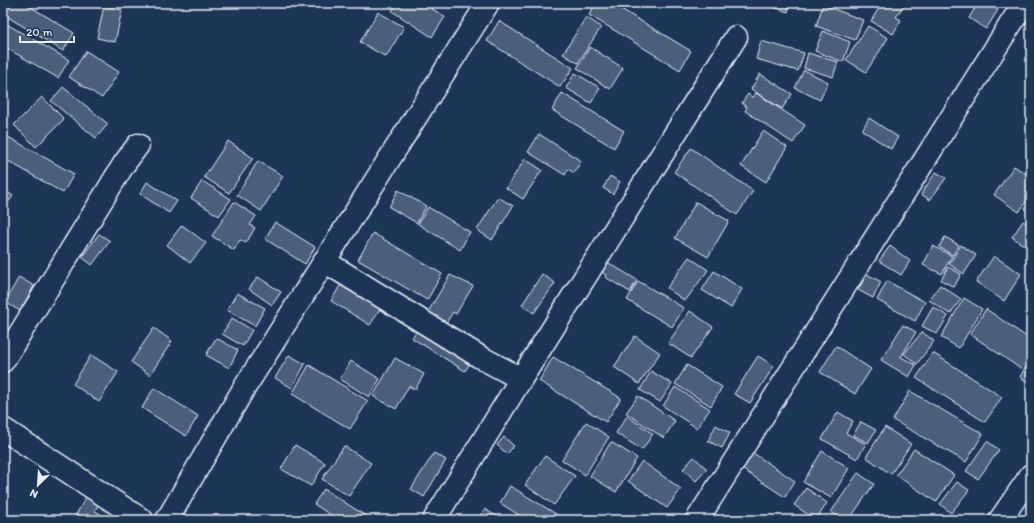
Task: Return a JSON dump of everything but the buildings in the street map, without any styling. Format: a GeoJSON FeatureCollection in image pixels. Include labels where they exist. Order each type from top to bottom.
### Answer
{"type":"FeatureCollection","features":[{"type":"Feature","properties":{"kind":"street"},"geometry":{"type":"LineString","coordinates":[[167,520],[243,390],[488,3]]}},
{"type":"Feature","properties":{"kind":"street"},"geometry":{"type":"LineString","coordinates":[[697,520],[1024,3]]}},
{"type":"Feature","properties":{"kind":"street"},"geometry":{"type":"LineString","coordinates":[[434,520],[736,37]]}},
{"type":"Feature","properties":{"kind":"street"},"geometry":{"type":"LineString","coordinates":[[3,361],[124,164],[138,145]]}},
{"type":"Feature","properties":{"kind":"street"},"geometry":{"type":"LineString","coordinates":[[324,261],[480,357],[521,379]]}},
{"type":"Feature","properties":{"kind":"street"},"geometry":{"type":"LineString","coordinates":[[3,429],[142,520]]}},
{"type":"Feature","properties":{"kind":"street"},"geometry":{"type":"LineString","coordinates":[[1000,520],[1031,476]]}}]}
